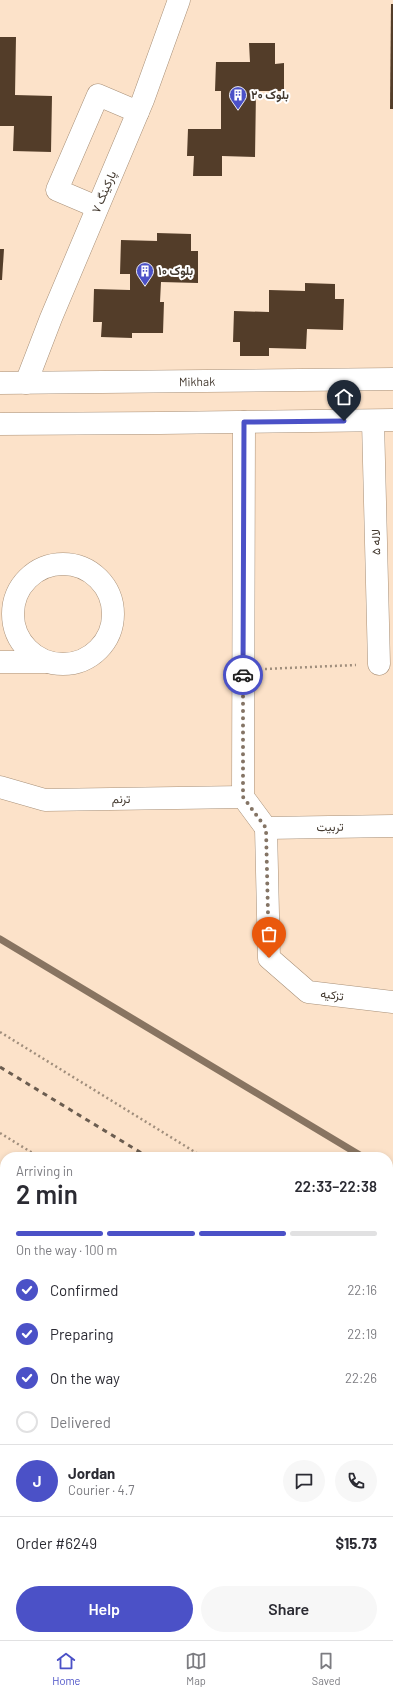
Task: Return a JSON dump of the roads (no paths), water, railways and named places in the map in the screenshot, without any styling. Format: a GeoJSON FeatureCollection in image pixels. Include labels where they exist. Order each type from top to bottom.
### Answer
{"type":"FeatureCollection","features":[{"type":"Feature","properties":{"kind":"street","name":"پارکینگ ۷"},"geometry":{"type":"LineString","coordinates":[[26,383],[51,318],[138,112],[180,0]]}},
{"type":"Feature","properties":{"kind":"street"},"geometry":{"type":"LineString","coordinates":[[98,207],[57,190],[98,95],[138,112]]}},
{"type":"Feature","properties":{"kind":"street","name":"Mikhak"},"geometry":{"type":"LineString","coordinates":[[0,383],[393,379]]}},
{"type":"Feature","properties":{"kind":"street"},"geometry":{"type":"LineString","coordinates":[[0,424],[383,420]]}},
{"type":"Feature","properties":{"kind":"street","name":"لاله ۵"},"geometry":{"type":"LineString","coordinates":[[379,664],[383,420]]}},
{"type":"Feature","properties":{"kind":"street"},"geometry":{"type":"LineString","coordinates":[[244,422],[243,797],[266,828]]}},
{"type":"Feature","properties":{"kind":"street"},"geometry":{"type":"LineString","coordinates":[[0,662],[46,662],[63,665],[80,662],[94,654],[106,641],[112,626],[113,609],[109,593],[100,580],[87,570],[71,565],[55,565],[40,570],[27,580],[18,593],[7,625],[31,653],[46,662]]}},
{"type":"Feature","properties":{"kind":"street","name":"ترنم"},"geometry":{"type":"LineString","coordinates":[[0,787],[44,800],[243,797]]}},
{"type":"Feature","properties":{"kind":"street","name":"تربیت"},"geometry":{"type":"LineString","coordinates":[[266,828],[393,826]]}},
{"type":"Feature","properties":{"kind":"street","name":"تزکیه"},"geometry":{"type":"LineString","coordinates":[[266,828],[269,958],[308,992],[393,1002]]}},
{"type":"Feature","properties":{"kind":"waterway"},"geometry":{"type":"LineString","coordinates":[[0,939],[355,1152]]}},
{"type":"Feature","properties":{"kind":"railway"},"geometry":{"type":"LineString","coordinates":[[0,1067],[140,1152]]}},
{"type":"Feature","properties":{"kind":"place","name":"بلوک ۲۰"},"geometry":{"type":"Point","coordinates":[238,110]}},
{"type":"Feature","properties":{"kind":"place","name":"بلوک ۱۰"},"geometry":{"type":"Point","coordinates":[145,286]}}]}
